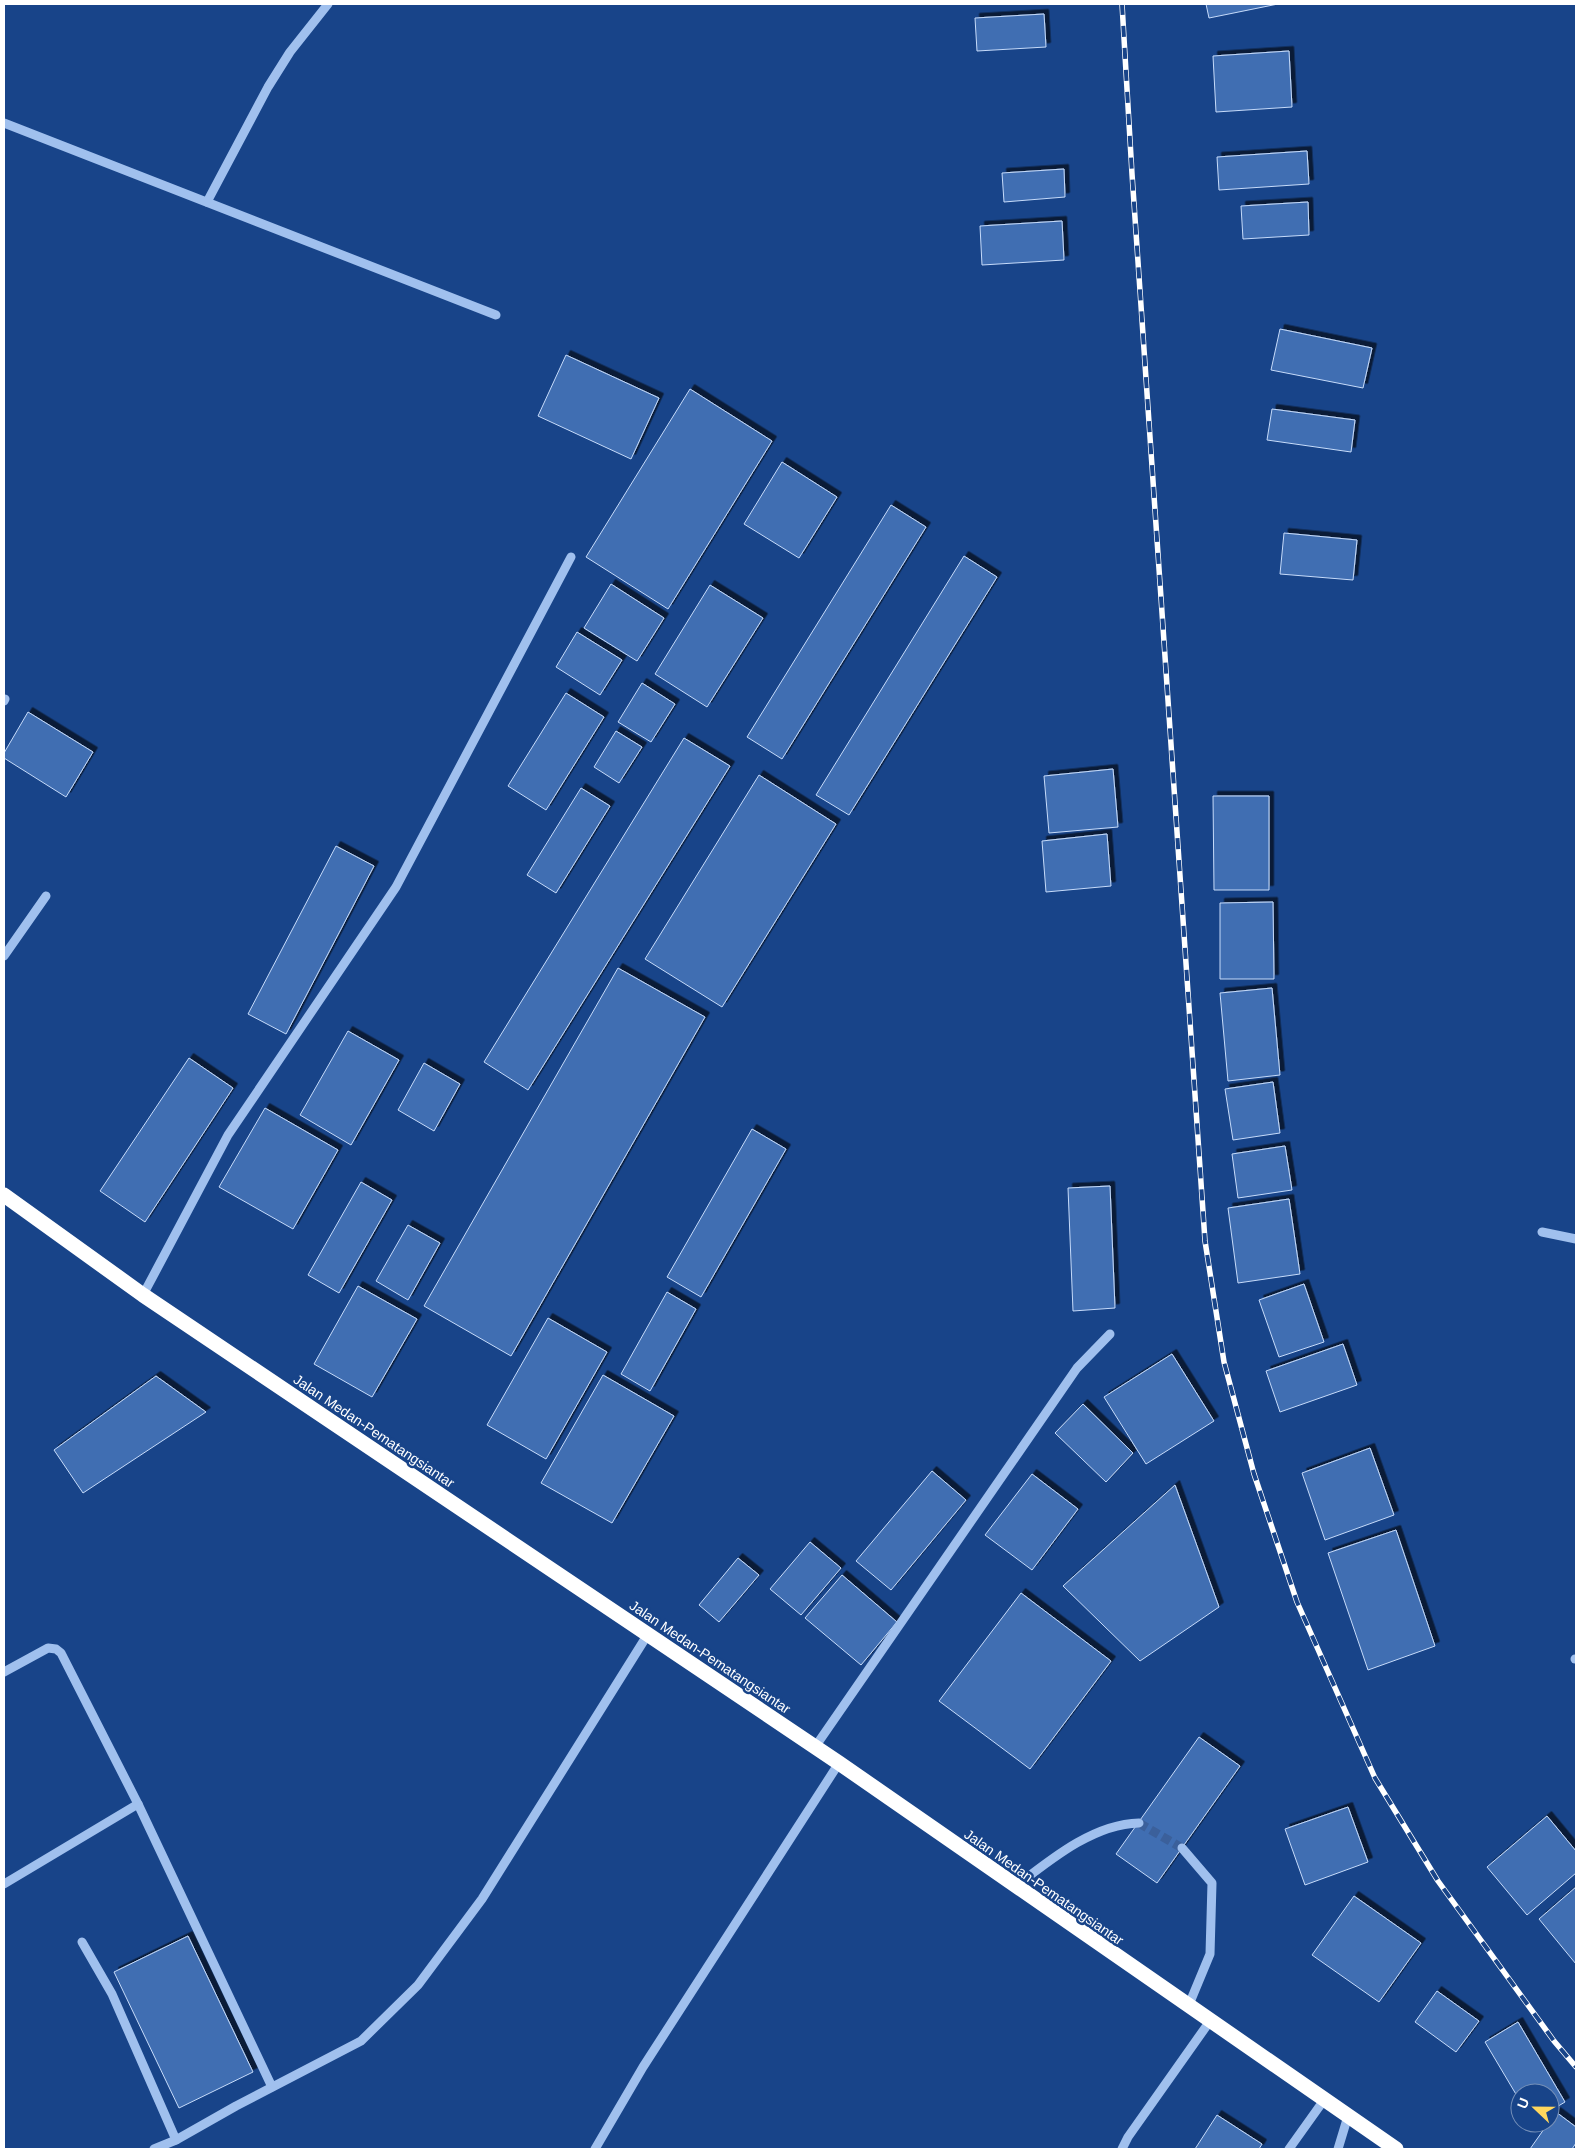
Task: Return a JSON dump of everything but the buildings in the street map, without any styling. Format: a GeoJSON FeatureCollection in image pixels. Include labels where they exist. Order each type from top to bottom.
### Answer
{"type":"FeatureCollection","features":[{"type":"Feature","properties":{"kind":"highway","name":"Jalan Medan-Pematangsiantar"},"geometry":{"type":"LineString","coordinates":[[4,1195],[144,1295],[839,1763],[1188,2007],[1396,2149]]}},
{"type":"Feature","properties":{"kind":"street"},"geometry":{"type":"LineString","coordinates":[[207,202],[268,87],[290,52],[328,4]]}},
{"type":"Feature","properties":{"kind":"street"},"geometry":{"type":"LineString","coordinates":[[4,123],[496,315]]}},
{"type":"Feature","properties":{"kind":"street"},"geometry":{"type":"LineString","coordinates":[[144,1295],[228,1135],[396,887],[571,557]]}},
{"type":"Feature","properties":{"kind":"street"},"geometry":{"type":"LineString","coordinates":[[4,956],[46,896]]}},
{"type":"Feature","properties":{"kind":"street"},"geometry":{"type":"LineString","coordinates":[[1542,1232],[1576,1239]]}},
{"type":"Feature","properties":{"kind":"street"},"geometry":{"type":"LineString","coordinates":[[815,1747],[1077,1368],[1110,1334]]}},
{"type":"Feature","properties":{"kind":"street"},"geometry":{"type":"LineString","coordinates":[[154,2149],[176,2140],[361,2041],[418,1985],[482,1899],[648,1634]]}},
{"type":"Feature","properties":{"kind":"street"},"geometry":{"type":"LineString","coordinates":[[4,1672],[48,1648],[56,1649],[61,1653],[138,1804],[272,2087]]}},
{"type":"Feature","properties":{"kind":"street"},"geometry":{"type":"LineString","coordinates":[[595,2149],[643,2067],[839,1763]]}},
{"type":"Feature","properties":{"kind":"street"},"geometry":{"type":"LineString","coordinates":[[4,1884],[138,1804]]}},
{"type":"Feature","properties":{"kind":"street"},"geometry":{"type":"LineString","coordinates":[[1015,1887],[1068,1848],[1121,1823],[1139,1823]]}},
{"type":"Feature","properties":{"kind":"street"},"geometry":{"type":"LineString","coordinates":[[1182,1848],[1212,1883],[1210,1954],[1188,2007]]}},
{"type":"Feature","properties":{"kind":"street"},"geometry":{"type":"LineString","coordinates":[[82,1942],[112,1994],[176,2140]]}},
{"type":"Feature","properties":{"kind":"street"},"geometry":{"type":"LineString","coordinates":[[1122,2149],[1128,2137],[1210,2021]]}},
{"type":"Feature","properties":{"kind":"street"},"geometry":{"type":"LineString","coordinates":[[1289,2149],[1324,2100]]}},
{"type":"Feature","properties":{"kind":"street"},"geometry":{"type":"LineString","coordinates":[[1338,2149],[1348,2116]]}},
{"type":"Feature","properties":{"kind":"tunnel"},"geometry":{"type":"LineString","coordinates":[[1139,1823],[1182,1848]]}},
{"type":"Feature","properties":{"kind":"railway"},"geometry":{"type":"LineString","coordinates":[[1122,4],[1205,1241],[1224,1362],[1254,1474],[1297,1602],[1375,1778],[1438,1881],[1554,2041],[1576,2067]]}}]}
